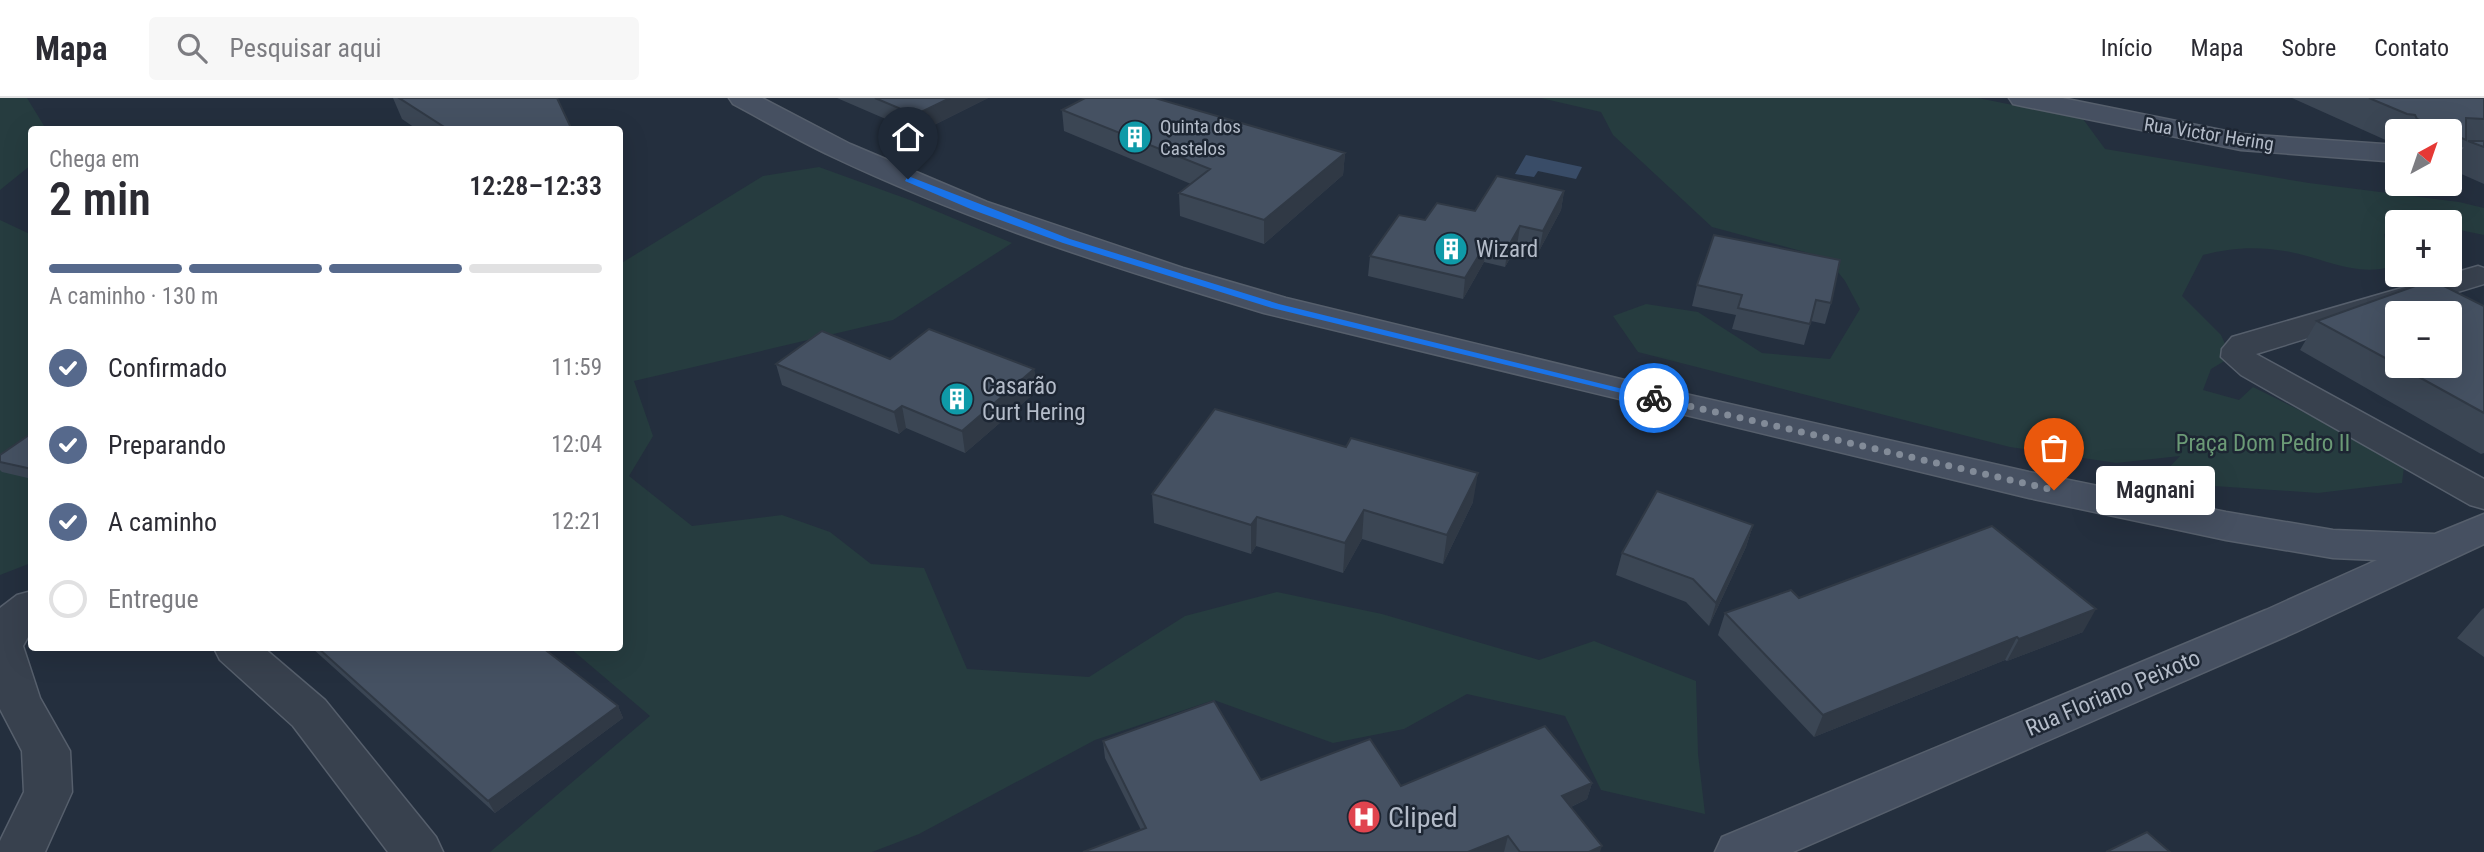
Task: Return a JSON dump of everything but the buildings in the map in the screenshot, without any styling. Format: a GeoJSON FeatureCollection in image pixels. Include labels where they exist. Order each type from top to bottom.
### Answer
{"type":"FeatureCollection","features":[{"type":"Feature","properties":{"kind":"street"},"geometry":{"type":"LineString","coordinates":[[742,98],[840,150],[976,208],[1171,275],[1276,306],[2029,485],[2226,526],[2333,544],[2437,548]]}},
{"type":"Feature","properties":{"kind":"street","name":"Rua Victor Hering"},"geometry":{"type":"LineString","coordinates":[[2022,98],[2241,142],[2385,153]]}},
{"type":"Feature","properties":{"kind":"street"},"geometry":{"type":"LineString","coordinates":[[2462,158],[2484,159]]}},
{"type":"Feature","properties":{"kind":"street"},"geometry":{"type":"LineString","coordinates":[[2478,276],[2244,344],[2239,349],[2238,357],[2483,522]]}},
{"type":"Feature","properties":{"kind":"street","name":"Rua Floriano Peixoto"},"geometry":{"type":"LineString","coordinates":[[1740,852],[2281,621],[2437,548],[2483,522]]}},
{"type":"Feature","properties":{"kind":"street"},"geometry":{"type":"LineString","coordinates":[[20,852],[48,792],[46,751],[18,700],[1,646],[13,621],[28,609]]}},
{"type":"Feature","properties":{"kind":"street"},"geometry":{"type":"LineString","coordinates":[[239,651],[309,713],[418,852]]}},
{"type":"Feature","properties":{"kind":"green space"},"geometry":{"type":"Polygon","coordinates":[[[0,98],[27,98],[44,126],[28,126],[28,167],[0,190],[0,98]]]}},
{"type":"Feature","properties":{"kind":"green space","name":"Praça Dom Pedro II"},"geometry":{"type":"Polygon","coordinates":[[[1541,98],[1978,98],[2083,119],[2105,149],[2309,183],[2385,193],[2385,196],[2412,196],[2484,208],[2484,235],[2462,230],[2462,210],[2385,210],[2385,268],[2366,270],[2290,252],[2257,248],[2225,250],[2203,255],[2182,296],[2221,335],[2231,357],[2211,369],[2203,390],[2239,400],[2253,387],[2387,454],[2404,467],[2402,483],[2318,493],[2214,486],[2161,476],[2180,456],[2116,463],[2010,447],[1638,352],[1613,316],[1646,304],[1698,312],[1762,353],[1830,359],[1860,309],[1845,281],[1827,258],[1712,227],[1613,135],[1601,112],[1541,98]]]}},
{"type":"Feature","properties":{"kind":"green space"},"geometry":{"type":"Polygon","coordinates":[[[819,167],[910,200],[1012,243],[893,320],[634,381],[653,436],[629,476],[692,526],[782,515],[830,532],[871,564],[924,568],[967,669],[1089,677],[1185,616],[1277,592],[1382,614],[1539,660],[1594,641],[1696,681],[1698,754],[1705,814],[1601,790],[1565,716],[1467,694],[1404,729],[1333,743],[1214,700],[1095,740],[919,834],[872,852],[490,852],[650,716],[574,651],[623,651],[623,262],[763,176],[819,167]]]}},
{"type":"Feature","properties":{"kind":"green space"},"geometry":{"type":"Polygon","coordinates":[[[0,220],[28,233],[28,564],[0,575],[0,220]]]}},
{"type":"Feature","properties":{"kind":"water"},"geometry":{"type":"Polygon","coordinates":[[[1526,155],[1582,167],[1576,179],[1538,171],[1534,177],[1515,174],[1526,155]]]}},
{"type":"Feature","properties":{"kind":"way so far"},"geometry":{"type":"LineString","coordinates":[[1654,398],[2054,490]]}},
{"type":"Feature","properties":{"kind":"place","name":"Quinta dos Castelos"},"geometry":{"type":"Point","coordinates":[1135,137]}},
{"type":"Feature","properties":{"kind":"place","name":"Wizard"},"geometry":{"type":"Point","coordinates":[1451,249]}},
{"type":"Feature","properties":{"kind":"place","name":"Casarão Curt Hering"},"geometry":{"type":"Point","coordinates":[957,399]}},
{"type":"Feature","properties":{"kind":"place","name":"Magnani"},"geometry":{"type":"Point","coordinates":[2054,490]}},
{"type":"Feature","properties":{"kind":"place","name":"Cliped"},"geometry":{"type":"Point","coordinates":[1364,817]}},
{"type":"Feature","properties":{"kind":"route"},"geometry":{"type":"LineString","coordinates":[[908,179],[976,208],[1066,241],[1276,306],[1654,398]]}}]}
